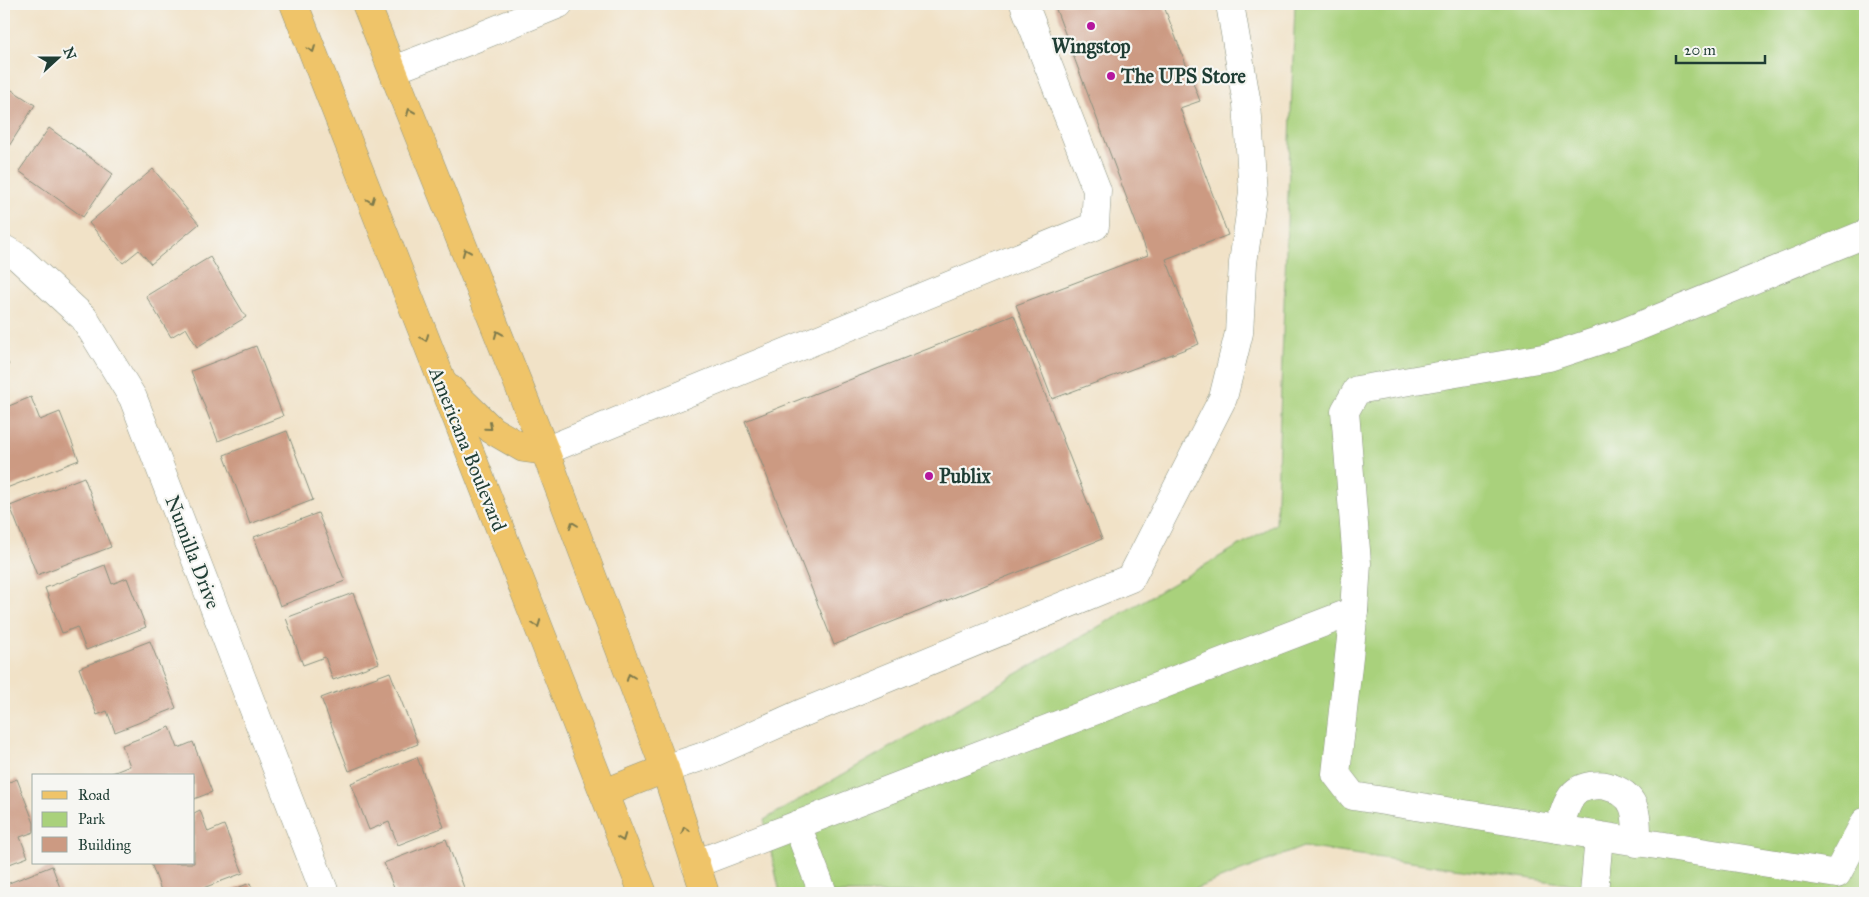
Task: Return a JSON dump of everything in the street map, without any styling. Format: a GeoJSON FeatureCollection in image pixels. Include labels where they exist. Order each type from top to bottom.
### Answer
{"type":"FeatureCollection","features":[{"type":"Feature","properties":{"kind":"main road","name":"Americana Boulevard"},"geometry":{"type":"LineString","coordinates":[[294,4],[643,893]]}},
{"type":"Feature","properties":{"kind":"main road"},"geometry":{"type":"LineString","coordinates":[[366,4],[545,451],[665,769],[705,893]]}},
{"type":"Feature","properties":{"kind":"main road"},"geometry":{"type":"LineString","coordinates":[[441,381],[492,430],[522,448],[545,451]]}},
{"type":"Feature","properties":{"kind":"main road"},"geometry":{"type":"LineString","coordinates":[[604,793],[665,769]]}},
{"type":"Feature","properties":{"kind":"street"},"geometry":{"type":"LineString","coordinates":[[393,70],[471,40],[522,10],[559,4]]}},
{"type":"Feature","properties":{"kind":"street"},"geometry":{"type":"LineString","coordinates":[[545,451],[1095,226],[1097,190],[1024,4]]}},
{"type":"Feature","properties":{"kind":"street"},"geometry":{"type":"LineString","coordinates":[[665,769],[713,753],[800,714],[1130,578],[1224,398],[1239,333],[1242,263],[1253,194],[1247,104],[1230,4]]}},
{"type":"Feature","properties":{"kind":"street"},"geometry":{"type":"LineString","coordinates":[[1865,234],[1624,332],[1548,357],[1357,390],[1345,411],[1357,563],[1354,611],[1336,774],[1353,796],[1837,874],[1865,822]]}},
{"type":"Feature","properties":{"kind":"street","name":"Numilla Drive"},"geometry":{"type":"LineString","coordinates":[[4,249],[18,257],[84,318],[133,398],[325,893]]}},
{"type":"Feature","properties":{"kind":"street"},"geometry":{"type":"LineString","coordinates":[[696,864],[1354,611]]}},
{"type":"Feature","properties":{"kind":"street"},"geometry":{"type":"LineString","coordinates":[[1559,829],[1568,804],[1577,791],[1598,784],[1618,789],[1630,799],[1638,817],[1637,843]]}},
{"type":"Feature","properties":{"kind":"street"},"geometry":{"type":"LineString","coordinates":[[797,825],[823,893]]}},
{"type":"Feature","properties":{"kind":"street"},"geometry":{"type":"LineString","coordinates":[[1594,893],[1599,836]]}},
{"type":"Feature","properties":{"kind":"green space"},"geometry":{"type":"Polygon","coordinates":[[[1295,4],[1865,4],[1865,893],[1633,893],[1303,847],[1184,893],[780,893],[764,820],[1276,524],[1295,4]]]}},
{"type":"Feature","properties":{"kind":"building"},"geometry":{"type":"Polygon","coordinates":[[[1054,4],[1163,4],[1200,101],[1180,108],[1228,235],[1166,259],[1199,344],[1052,399],[1016,305],[1148,255],[1054,4]]]}},
{"type":"Feature","properties":{"kind":"building"},"geometry":{"type":"Polygon","coordinates":[[[4,85],[35,105],[4,154],[4,85]]]}},
{"type":"Feature","properties":{"kind":"building"},"geometry":{"type":"Polygon","coordinates":[[[49,128],[113,174],[83,217],[19,171],[49,128]]]}},
{"type":"Feature","properties":{"kind":"building"},"geometry":{"type":"Polygon","coordinates":[[[153,169],[199,224],[151,264],[139,250],[123,263],[89,223],[153,169]]]}},
{"type":"Feature","properties":{"kind":"building"},"geometry":{"type":"Polygon","coordinates":[[[210,257],[246,317],[197,347],[186,328],[171,337],[146,296],[210,257]]]}},
{"type":"Feature","properties":{"kind":"building"},"geometry":{"type":"Polygon","coordinates":[[[1014,315],[1102,539],[834,645],[745,421],[1014,315]]]}},
{"type":"Feature","properties":{"kind":"building"},"geometry":{"type":"Polygon","coordinates":[[[256,346],[283,416],[218,441],[191,371],[256,346]]]}},
{"type":"Feature","properties":{"kind":"building"},"geometry":{"type":"Polygon","coordinates":[[[4,359],[9,364],[4,370],[4,359]]]}},
{"type":"Feature","properties":{"kind":"building"},"geometry":{"type":"Polygon","coordinates":[[[31,397],[40,420],[60,412],[79,460],[4,489],[4,408],[31,397]]]}},
{"type":"Feature","properties":{"kind":"building"},"geometry":{"type":"Polygon","coordinates":[[[287,431],[313,500],[250,524],[224,455],[287,431]]]}},
{"type":"Feature","properties":{"kind":"building"},"geometry":{"type":"Polygon","coordinates":[[[84,477],[111,547],[37,575],[10,506],[84,477]]]}},
{"type":"Feature","properties":{"kind":"building"},"geometry":{"type":"Polygon","coordinates":[[[318,513],[345,581],[280,606],[254,537],[318,513]]]}},
{"type":"Feature","properties":{"kind":"building"},"geometry":{"type":"Polygon","coordinates":[[[105,565],[112,584],[127,578],[146,627],[86,650],[77,627],[62,633],[45,588],[105,565]]]}},
{"type":"Feature","properties":{"kind":"building"},"geometry":{"type":"Polygon","coordinates":[[[353,593],[379,663],[333,680],[325,657],[303,665],[286,618],[353,593]]]}},
{"type":"Feature","properties":{"kind":"building"},"geometry":{"type":"Polygon","coordinates":[[[150,641],[176,708],[115,732],[107,711],[97,715],[79,668],[150,641]]]}},
{"type":"Feature","properties":{"kind":"building"},"geometry":{"type":"Polygon","coordinates":[[[390,672],[418,744],[349,771],[321,698],[390,672]]]}},
{"type":"Feature","properties":{"kind":"building"},"geometry":{"type":"Polygon","coordinates":[[[170,727],[178,748],[193,742],[212,792],[195,799],[195,774],[110,774],[130,766],[122,745],[170,727]]]}},
{"type":"Feature","properties":{"kind":"building"},"geometry":{"type":"Polygon","coordinates":[[[4,752],[8,763],[4,765],[4,752]]]}},
{"type":"Feature","properties":{"kind":"building"},"geometry":{"type":"Polygon","coordinates":[[[417,757],[444,827],[398,845],[389,822],[369,830],[351,783],[417,757]]]}},
{"type":"Feature","properties":{"kind":"building"},"geometry":{"type":"Polygon","coordinates":[[[17,779],[32,818],[32,833],[20,837],[28,857],[4,866],[4,784],[17,779]]]}},
{"type":"Feature","properties":{"kind":"building"},"geometry":{"type":"Polygon","coordinates":[[[200,810],[208,832],[224,825],[243,873],[190,893],[162,893],[151,864],[195,864],[195,812],[200,810]]]}},
{"type":"Feature","properties":{"kind":"building"},"geometry":{"type":"Polygon","coordinates":[[[446,839],[466,893],[396,893],[384,863],[446,839]]]}},
{"type":"Feature","properties":{"kind":"building"},"geometry":{"type":"Polygon","coordinates":[[[52,866],[62,893],[4,893],[4,885],[52,866]]]}},
{"type":"Feature","properties":{"kind":"building"},"geometry":{"type":"Polygon","coordinates":[[[250,883],[254,893],[225,893],[250,883]]]}},
{"type":"Feature","properties":{"kind":"place","name":"Wingstop"},"geometry":{"type":"Point","coordinates":[1091,26]}},
{"type":"Feature","properties":{"kind":"place","name":"The UPS Store"},"geometry":{"type":"Point","coordinates":[1111,76]}},
{"type":"Feature","properties":{"kind":"place","name":"Publix"},"geometry":{"type":"Point","coordinates":[929,476]}}]}
